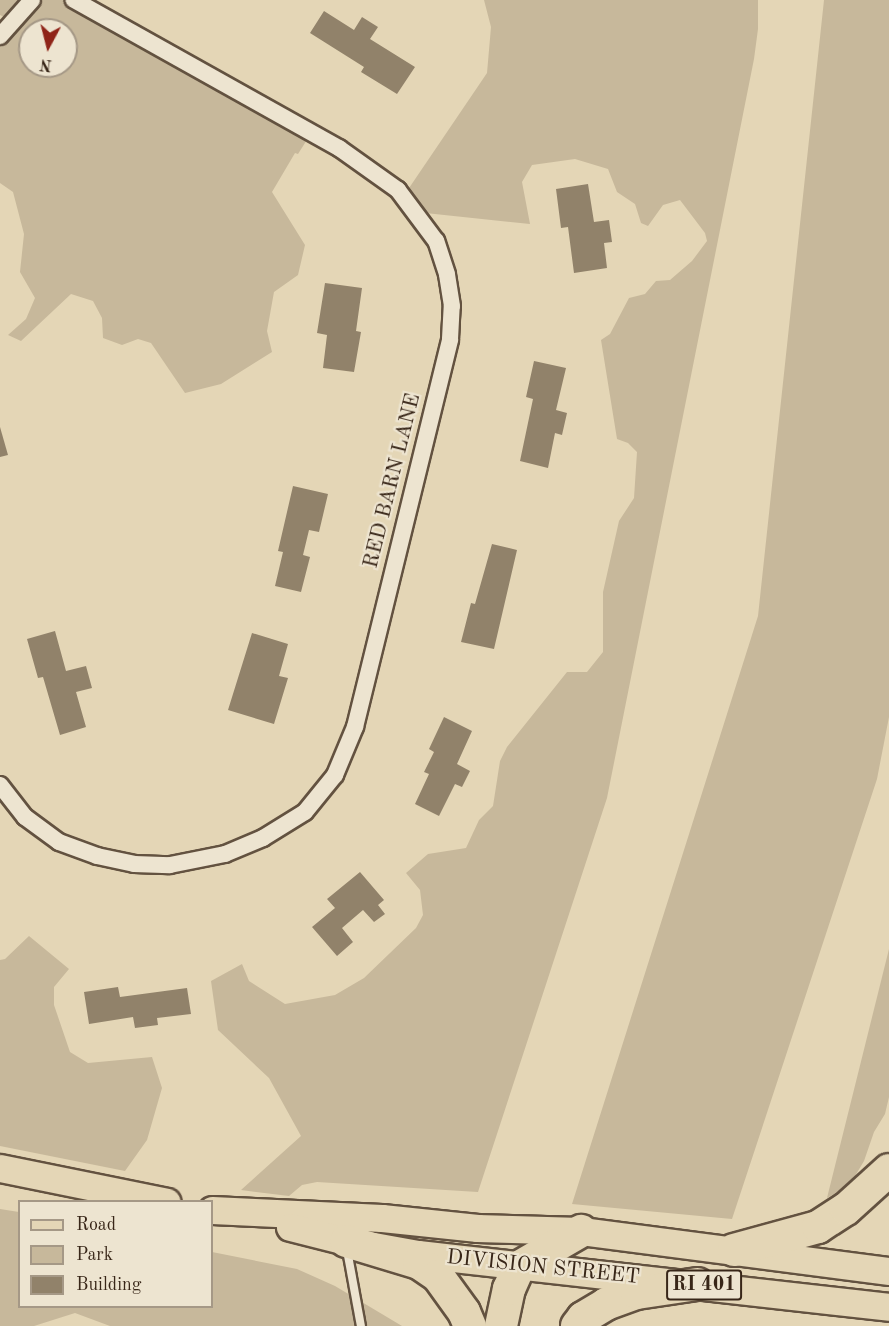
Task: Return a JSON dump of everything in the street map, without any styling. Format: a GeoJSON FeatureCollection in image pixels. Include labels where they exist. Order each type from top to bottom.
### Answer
{"type":"FeatureCollection","features":[{"type":"Feature","properties":{"kind":"highway"},"geometry":{"type":"LineString","coordinates":[[734,1250],[818,1227],[846,1209],[889,1170]]}},
{"type":"Feature","properties":{"kind":"highway"},"geometry":{"type":"LineString","coordinates":[[501,1326],[509,1289],[519,1267],[581,1232]]}},
{"type":"Feature","properties":{"kind":"highway"},"geometry":{"type":"LineString","coordinates":[[346,1241],[419,1263],[438,1276],[464,1312],[470,1326]]}},
{"type":"Feature","properties":{"kind":"highway"},"geometry":{"type":"LineString","coordinates":[[577,1326],[583,1318],[606,1304],[637,1293],[697,1284]]}},
{"type":"Feature","properties":{"kind":"main road"},"geometry":{"type":"LineString","coordinates":[[0,1168],[157,1200]]}},
{"type":"Feature","properties":{"kind":"main road","name":"DIVISION STREET"},"geometry":{"type":"LineString","coordinates":[[224,1212],[382,1218],[477,1228],[581,1232],[889,1271]]}},
{"type":"Feature","properties":{"kind":"main road","name":"DIVISION STREET"},"geometry":{"type":"LineString","coordinates":[[224,1212],[346,1241],[418,1254],[889,1307]]}},
{"type":"Feature","properties":{"kind":"street"},"geometry":{"type":"LineString","coordinates":[[0,36],[32,0]]}},
{"type":"Feature","properties":{"kind":"street","name":"RED BARN LANE"},"geometry":{"type":"LineString","coordinates":[[0,785],[25,817],[58,842],[97,856],[134,864],[170,865],[225,854],[263,838],[305,812],[335,775],[355,727],[450,339],[452,306],[447,274],[436,241],[398,190],[339,148],[74,0]]}},
{"type":"Feature","properties":{"kind":"lane"},"geometry":{"type":"LineString","coordinates":[[346,1241],[361,1326]]}},
{"type":"Feature","properties":{"kind":"green space"},"geometry":{"type":"Polygon","coordinates":[[[0,0],[91,0],[315,127],[298,154],[295,153],[272,192],[305,245],[298,275],[274,292],[267,331],[272,352],[221,384],[185,393],[151,343],[138,339],[122,345],[103,338],[102,318],[93,301],[71,294],[21,341],[8,335],[26,319],[35,298],[20,272],[24,234],[13,192],[0,183],[0,25],[4,17],[0,15],[0,0]]]}},
{"type":"Feature","properties":{"kind":"green space"},"geometry":{"type":"Polygon","coordinates":[[[484,0],[758,0],[758,29],[754,59],[607,798],[478,1192],[317,1182],[302,1185],[289,1196],[241,1190],[301,1136],[269,1078],[218,1030],[211,981],[242,964],[249,981],[285,1004],[335,995],[364,978],[416,928],[423,915],[420,890],[406,873],[428,854],[466,848],[479,820],[493,806],[500,761],[507,747],[567,672],[587,672],[603,652],[603,592],[619,521],[634,498],[637,452],[628,443],[617,439],[601,340],[610,334],[629,298],[645,294],[656,281],[670,280],[692,261],[707,241],[705,233],[680,200],[663,205],[648,226],[641,223],[635,204],[617,192],[608,169],[575,159],[532,165],[522,182],[530,224],[416,212],[405,194],[487,73],[491,27],[484,0]]]}},
{"type":"Feature","properties":{"kind":"green space"},"geometry":{"type":"Polygon","coordinates":[[[824,0],[889,0],[889,717],[877,779],[732,1219],[572,1204],[758,616],[824,0]]]}},
{"type":"Feature","properties":{"kind":"green space"},"geometry":{"type":"Polygon","coordinates":[[[29,936],[69,969],[54,987],[54,1005],[70,1052],[88,1063],[152,1057],[162,1088],[147,1140],[125,1171],[0,1146],[0,960],[5,959],[29,936]]]}},
{"type":"Feature","properties":{"kind":"green space"},"geometry":{"type":"Polygon","coordinates":[[[889,949],[889,1097],[885,1114],[874,1132],[864,1161],[855,1176],[846,1187],[827,1198],[889,949]]]}},
{"type":"Feature","properties":{"kind":"green space"},"geometry":{"type":"Polygon","coordinates":[[[0,1209],[18,1212],[18,1308],[213,1308],[213,1252],[297,1269],[335,1286],[402,1326],[110,1326],[75,1313],[34,1326],[0,1326],[0,1209]]]}},
{"type":"Feature","properties":{"kind":"building"},"geometry":{"type":"Polygon","coordinates":[[[324,11],[354,30],[362,17],[378,27],[370,39],[415,67],[397,94],[361,72],[364,67],[310,33],[324,11]]]}},
{"type":"Feature","properties":{"kind":"building"},"geometry":{"type":"Polygon","coordinates":[[[588,184],[594,222],[609,220],[612,242],[604,243],[607,268],[574,273],[568,227],[561,228],[556,189],[588,184]]]}},
{"type":"Feature","properties":{"kind":"building"},"geometry":{"type":"Polygon","coordinates":[[[325,283],[362,288],[356,331],[361,332],[354,372],[323,368],[327,335],[317,333],[325,283]]]}},
{"type":"Feature","properties":{"kind":"building"},"geometry":{"type":"Polygon","coordinates":[[[534,361],[566,368],[556,410],[567,413],[562,435],[555,433],[548,468],[520,461],[533,399],[526,397],[534,361]]]}},
{"type":"Feature","properties":{"kind":"building"},"geometry":{"type":"Polygon","coordinates":[[[0,427],[8,455],[0,457],[0,427]]]}},
{"type":"Feature","properties":{"kind":"building"},"geometry":{"type":"Polygon","coordinates":[[[293,486],[328,494],[319,532],[309,530],[303,555],[310,557],[301,592],[275,586],[283,552],[278,551],[293,486]]]}},
{"type":"Feature","properties":{"kind":"building"},"geometry":{"type":"Polygon","coordinates":[[[492,544],[517,550],[494,649],[461,642],[471,603],[475,604],[492,544]]]}},
{"type":"Feature","properties":{"kind":"building"},"geometry":{"type":"Polygon","coordinates":[[[55,631],[66,671],[86,666],[92,688],[76,692],[86,727],[60,735],[43,677],[38,678],[27,639],[55,631]]]}},
{"type":"Feature","properties":{"kind":"building"},"geometry":{"type":"Polygon","coordinates":[[[252,633],[288,644],[279,676],[288,678],[274,724],[228,710],[252,633]]]}},
{"type":"Feature","properties":{"kind":"building"},"geometry":{"type":"Polygon","coordinates":[[[444,717],[472,731],[457,764],[470,771],[462,787],[455,784],[439,816],[415,804],[429,774],[424,772],[434,752],[429,749],[444,717]]]}},
{"type":"Feature","properties":{"kind":"building"},"geometry":{"type":"Polygon","coordinates":[[[360,872],[384,900],[378,905],[385,914],[374,922],[363,910],[342,928],[353,942],[337,956],[312,927],[335,908],[327,899],[360,872]]]}},
{"type":"Feature","properties":{"kind":"building"},"geometry":{"type":"Polygon","coordinates":[[[118,987],[120,997],[187,988],[191,1014],[157,1018],[158,1025],[135,1028],[133,1017],[89,1024],[84,992],[118,987]]]}}]}
